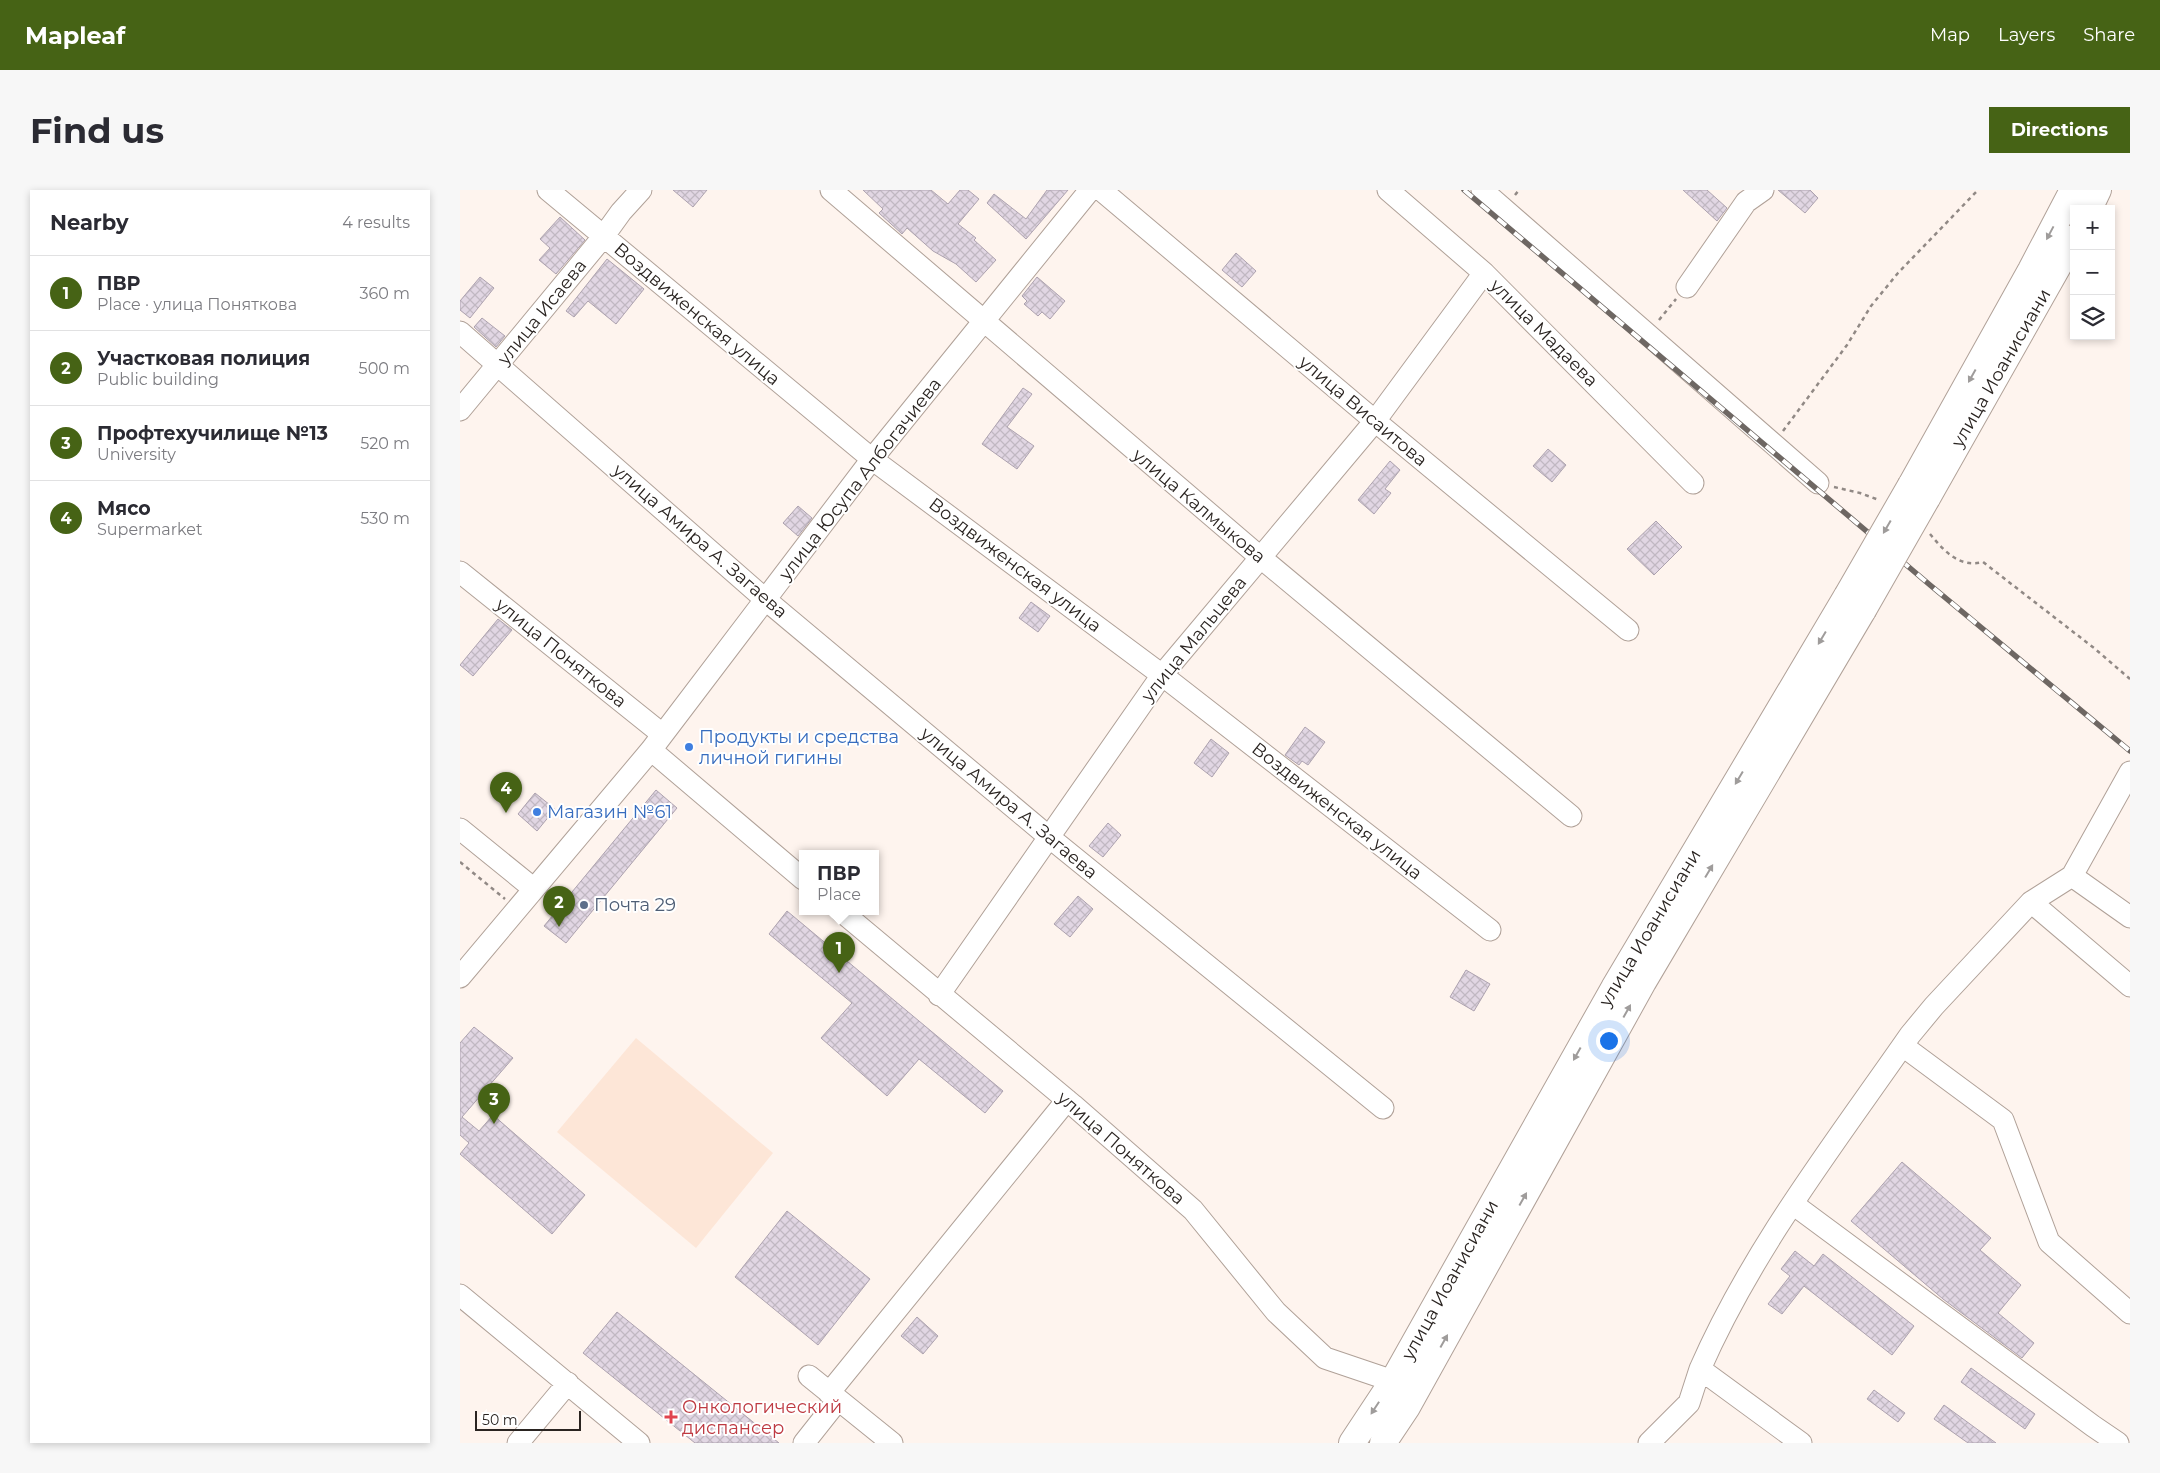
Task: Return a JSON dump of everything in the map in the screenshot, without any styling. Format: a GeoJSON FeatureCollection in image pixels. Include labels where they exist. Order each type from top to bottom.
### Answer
{"type":"FeatureCollection","features":[{"type":"Feature","properties":{"kind":"main road"},"geometry":{"type":"LineString","coordinates":[[1855,603],[1919,491],[2073,190]]}},
{"type":"Feature","properties":{"kind":"main road"},"geometry":{"type":"LineString","coordinates":[[2091,205],[2098,190]]}},
{"type":"Feature","properties":{"kind":"main road","name":"улица Иоанисиани"},"geometry":{"type":"LineString","coordinates":[[1919,491],[2070,245]]}},
{"type":"Feature","properties":{"kind":"main road","name":"улица Иоанисиани"},"geometry":{"type":"LineString","coordinates":[[1383,1443],[1407,1407],[1855,603]]}},
{"type":"Feature","properties":{"kind":"main road","name":"улица Иоанисиани"},"geometry":{"type":"LineString","coordinates":[[1352,1443],[1393,1381],[1614,988],[1855,603]]}},
{"type":"Feature","properties":{"kind":"main road"},"geometry":{"type":"LineString","coordinates":[[1407,1407],[1393,1381],[1423,1377]]}},
{"type":"Feature","properties":{"kind":"street","name":"Воздвиженская улица"},"geometry":{"type":"LineString","coordinates":[[548,190],[872,459],[1162,675],[1490,930]]}},
{"type":"Feature","properties":{"kind":"street","name":"улица Исаева"},"geometry":{"type":"LineString","coordinates":[[460,410],[641,190]]}},
{"type":"Feature","properties":{"kind":"street","name":"улица Калмыкова"},"geometry":{"type":"LineString","coordinates":[[831,190],[1260,557],[1571,816]]}},
{"type":"Feature","properties":{"kind":"street","name":"улица Юсупа Албогачиева"},"geometry":{"type":"LineString","coordinates":[[460,977],[657,742],[872,459],[985,323],[1090,190]]}},
{"type":"Feature","properties":{"kind":"street","name":"улица Висаитова"},"geometry":{"type":"LineString","coordinates":[[1101,190],[1375,421],[1628,630]]}},
{"type":"Feature","properties":{"kind":"street","name":"улица Мадаева"},"geometry":{"type":"LineString","coordinates":[[1388,190],[1484,273],[1693,483]]}},
{"type":"Feature","properties":{"kind":"street"},"geometry":{"type":"LineString","coordinates":[[1482,190],[1818,483]]}},
{"type":"Feature","properties":{"kind":"street"},"geometry":{"type":"LineString","coordinates":[[1686,287],[1746,202],[1763,190]]}},
{"type":"Feature","properties":{"kind":"street","name":"улица Мальцева"},"geometry":{"type":"LineString","coordinates":[[939,995],[1162,675],[1375,421],[1484,273]]}},
{"type":"Feature","properties":{"kind":"street","name":"улица Амира А. Загаева"},"geometry":{"type":"LineString","coordinates":[[460,332],[766,600],[1049,837],[1383,1108]]}},
{"type":"Feature","properties":{"kind":"street","name":"улица Поняткова"},"geometry":{"type":"LineString","coordinates":[[460,572],[657,742],[799,874]]}},
{"type":"Feature","properties":{"kind":"street"},"geometry":{"type":"LineString","coordinates":[[1649,1443],[1690,1403],[1700,1369],[1720,1323],[1793,1204],[1903,1046],[1934,1006],[2031,902],[2072,876],[2130,772]]}},
{"type":"Feature","properties":{"kind":"street"},"geometry":{"type":"LineString","coordinates":[[460,829],[534,889]]}},
{"type":"Feature","properties":{"kind":"street"},"geometry":{"type":"LineString","coordinates":[[2072,876],[2130,917]]}},
{"type":"Feature","properties":{"kind":"street"},"geometry":{"type":"LineString","coordinates":[[2031,902],[2130,986]]}},
{"type":"Feature","properties":{"kind":"street","name":"улица Поняткова"},"geometry":{"type":"LineString","coordinates":[[846,915],[1067,1100],[1193,1210],[1276,1312],[1325,1358],[1393,1381]]}},
{"type":"Feature","properties":{"kind":"street"},"geometry":{"type":"LineString","coordinates":[[1903,1046],[2003,1120],[2049,1242],[2130,1313]]}},
{"type":"Feature","properties":{"kind":"street"},"geometry":{"type":"LineString","coordinates":[[804,1443],[833,1396],[1067,1100]]}},
{"type":"Feature","properties":{"kind":"street"},"geometry":{"type":"LineString","coordinates":[[1793,1204],[2092,1426],[2118,1443]]}},
{"type":"Feature","properties":{"kind":"street"},"geometry":{"type":"LineString","coordinates":[[460,1295],[639,1443]]}},
{"type":"Feature","properties":{"kind":"street"},"geometry":{"type":"LineString","coordinates":[[1700,1369],[1801,1443]]}},
{"type":"Feature","properties":{"kind":"street"},"geometry":{"type":"LineString","coordinates":[[809,1376],[892,1443]]}},
{"type":"Feature","properties":{"kind":"street"},"geometry":{"type":"LineString","coordinates":[[518,1443],[568,1383]]}},
{"type":"Feature","properties":{"kind":"path"},"geometry":{"type":"LineString","coordinates":[[1774,444],[1847,345],[1870,306],[1898,273],[1978,190]]}},
{"type":"Feature","properties":{"kind":"path"},"geometry":{"type":"LineString","coordinates":[[1648,335],[1686,287]]}},
{"type":"Feature","properties":{"kind":"path"},"geometry":{"type":"LineString","coordinates":[[1818,483],[1860,493],[1884,502]]}},
{"type":"Feature","properties":{"kind":"path"},"geometry":{"type":"LineString","coordinates":[[1928,531],[1946,554],[1974,564],[1983,562],[2094,648],[2130,679]]}},
{"type":"Feature","properties":{"kind":"path"},"geometry":{"type":"LineString","coordinates":[[460,862],[517,909]]}},
{"type":"Feature","properties":{"kind":"shaded area"},"geometry":{"type":"Polygon","coordinates":[[[636,1038],[773,1153],[696,1248],[557,1132],[636,1038]]]}},
{"type":"Feature","properties":{"kind":"building"},"geometry":{"type":"Polygon","coordinates":[[[673,190],[707,190],[693,207],[673,190]]]}},
{"type":"Feature","properties":{"kind":"building"},"geometry":{"type":"Polygon","coordinates":[[[863,190],[931,190],[948,204],[960,190],[968,190],[979,199],[958,224],[976,238],[974,240],[996,260],[976,282],[956,264],[933,251],[907,228],[902,234],[879,213],[883,209],[863,190]]]}},
{"type":"Feature","properties":{"kind":"building"},"geometry":{"type":"Polygon","coordinates":[[[1047,190],[1068,190],[1026,239],[987,203],[994,194],[1026,219],[1047,190]]]}},
{"type":"Feature","properties":{"kind":"building"},"geometry":{"type":"Polygon","coordinates":[[[1683,190],[1707,190],[1727,208],[1717,221],[1683,190]]]}},
{"type":"Feature","properties":{"kind":"building"},"geometry":{"type":"Polygon","coordinates":[[[1778,190],[1810,190],[1818,198],[1805,213],[1778,190]]]}},
{"type":"Feature","properties":{"kind":"building"},"geometry":{"type":"Polygon","coordinates":[[[560,217],[585,240],[556,274],[539,260],[550,248],[540,239],[560,217]]]}},
{"type":"Feature","properties":{"kind":"building"},"geometry":{"type":"Polygon","coordinates":[[[1236,253],[1256,271],[1242,287],[1222,270],[1236,253]]]}},
{"type":"Feature","properties":{"kind":"building"},"geometry":{"type":"Polygon","coordinates":[[[607,259],[644,289],[616,324],[588,301],[574,317],[566,311],[607,259]]]}},
{"type":"Feature","properties":{"kind":"building"},"geometry":{"type":"Polygon","coordinates":[[[480,277],[494,288],[470,318],[460,310],[460,301],[480,277]]]}},
{"type":"Feature","properties":{"kind":"building"},"geometry":{"type":"Polygon","coordinates":[[[1037,277],[1065,301],[1050,319],[1042,312],[1038,316],[1024,304],[1027,301],[1022,296],[1037,277]]]}},
{"type":"Feature","properties":{"kind":"building"},"geometry":{"type":"Polygon","coordinates":[[[482,318],[505,336],[496,347],[474,327],[482,318]]]}},
{"type":"Feature","properties":{"kind":"building"},"geometry":{"type":"Polygon","coordinates":[[[1023,388],[1032,394],[1007,427],[1034,446],[1017,469],[982,444],[1023,388]]]}},
{"type":"Feature","properties":{"kind":"building"},"geometry":{"type":"Polygon","coordinates":[[[1548,449],[1566,465],[1552,482],[1533,466],[1548,449]]]}},
{"type":"Feature","properties":{"kind":"building"},"geometry":{"type":"Polygon","coordinates":[[[1390,461],[1400,470],[1385,489],[1391,493],[1374,514],[1358,500],[1390,461]]]}},
{"type":"Feature","properties":{"kind":"building"},"geometry":{"type":"Polygon","coordinates":[[[798,506],[812,518],[798,536],[783,523],[798,506]]]}},
{"type":"Feature","properties":{"kind":"building"},"geometry":{"type":"Polygon","coordinates":[[[1656,521],[1682,547],[1654,575],[1627,549],[1656,521]]]}},
{"type":"Feature","properties":{"kind":"building"},"geometry":{"type":"Polygon","coordinates":[[[1031,602],[1050,616],[1038,632],[1019,618],[1031,602]]]}},
{"type":"Feature","properties":{"kind":"building"},"geometry":{"type":"Polygon","coordinates":[[[498,619],[512,630],[473,676],[460,665],[498,619]]]}},
{"type":"Feature","properties":{"kind":"building"},"geometry":{"type":"Polygon","coordinates":[[[1305,727],[1325,742],[1308,765],[1302,761],[1299,765],[1285,755],[1305,727]]]}},
{"type":"Feature","properties":{"kind":"building"},"geometry":{"type":"Polygon","coordinates":[[[1211,739],[1229,753],[1212,777],[1194,763],[1211,739]]]}},
{"type":"Feature","properties":{"kind":"building"},"geometry":{"type":"Polygon","coordinates":[[[656,790],[677,808],[566,943],[544,926],[656,790]]]}},
{"type":"Feature","properties":{"kind":"building","name":"Магазин №61"},"geometry":{"type":"Polygon","coordinates":[[[535,793],[555,809],[537,831],[518,814],[535,793]]]}},
{"type":"Feature","properties":{"kind":"building"},"geometry":{"type":"Polygon","coordinates":[[[1108,823],[1121,835],[1103,857],[1089,846],[1108,823]]]}},
{"type":"Feature","properties":{"kind":"building"},"geometry":{"type":"Polygon","coordinates":[[[1078,896],[1093,909],[1070,937],[1054,924],[1078,896]]]}},
{"type":"Feature","properties":{"kind":"building"},"geometry":{"type":"Polygon","coordinates":[[[787,911],[1003,1091],[985,1113],[919,1059],[887,1096],[821,1038],[852,1003],[769,934],[787,911]]]}},
{"type":"Feature","properties":{"kind":"building"},"geometry":{"type":"Polygon","coordinates":[[[1466,970],[1490,984],[1474,1011],[1450,997],[1466,970]]]}},
{"type":"Feature","properties":{"kind":"building"},"geometry":{"type":"Polygon","coordinates":[[[474,1027],[513,1058],[462,1117],[479,1131],[493,1115],[585,1195],[552,1234],[460,1154],[469,1143],[460,1135],[460,1043],[474,1027]]]}},
{"type":"Feature","properties":{"kind":"building"},"geometry":{"type":"Polygon","coordinates":[[[1902,1162],[1991,1238],[1980,1250],[2021,1285],[1998,1313],[2034,1343],[2022,1358],[1943,1299],[1851,1221],[1902,1162]]]}},
{"type":"Feature","properties":{"kind":"building"},"geometry":{"type":"Polygon","coordinates":[[[787,1211],[870,1279],[818,1345],[735,1277],[787,1211]]]}},
{"type":"Feature","properties":{"kind":"building"},"geometry":{"type":"Polygon","coordinates":[[[1795,1251],[1814,1266],[1823,1254],[1914,1326],[1892,1355],[1804,1286],[1782,1314],[1768,1304],[1790,1276],[1781,1269],[1795,1251]]]}},
{"type":"Feature","properties":{"kind":"building"},"geometry":{"type":"Polygon","coordinates":[[[617,1312],[779,1443],[695,1443],[583,1353],[617,1312]]]}},
{"type":"Feature","properties":{"kind":"building"},"geometry":{"type":"Polygon","coordinates":[[[917,1317],[938,1336],[923,1354],[901,1336],[917,1317]]]}},
{"type":"Feature","properties":{"kind":"building"},"geometry":{"type":"Polygon","coordinates":[[[1971,1368],[2035,1414],[2025,1429],[1961,1382],[1971,1368]]]}},
{"type":"Feature","properties":{"kind":"building"},"geometry":{"type":"Polygon","coordinates":[[[1874,1390],[1905,1413],[1898,1422],[1867,1399],[1874,1390]]]}},
{"type":"Feature","properties":{"kind":"building"},"geometry":{"type":"Polygon","coordinates":[[[1944,1405],[1996,1443],[1968,1443],[1934,1419],[1944,1405]]]}},
{"type":"Feature","properties":{"kind":"railway"},"geometry":{"type":"LineString","coordinates":[[1464,190],[1930,585],[2130,751]]}},
{"type":"Feature","properties":{"kind":"place","name":"Продукты и средства личной гигины"},"geometry":{"type":"Point","coordinates":[689,747]}},
{"type":"Feature","properties":{"kind":"place","name":"Магазин №61"},"geometry":{"type":"Point","coordinates":[537,812]}},
{"type":"Feature","properties":{"kind":"place","name":"Мясо"},"geometry":{"type":"Point","coordinates":[506,813]}},
{"type":"Feature","properties":{"kind":"place","name":"Почта 29"},"geometry":{"type":"Point","coordinates":[584,905]}},
{"type":"Feature","properties":{"kind":"place","name":"Участковая полиция"},"geometry":{"type":"Point","coordinates":[559,927]}},
{"type":"Feature","properties":{"kind":"place","name":"ПВР"},"geometry":{"type":"Point","coordinates":[839,973]}},
{"type":"Feature","properties":{"kind":"place","name":"Профтехучилище №13"},"geometry":{"type":"Point","coordinates":[494,1124]}},
{"type":"Feature","properties":{"kind":"place","name":"Онкологический диспансер"},"geometry":{"type":"Point","coordinates":[671,1417]}}]}
